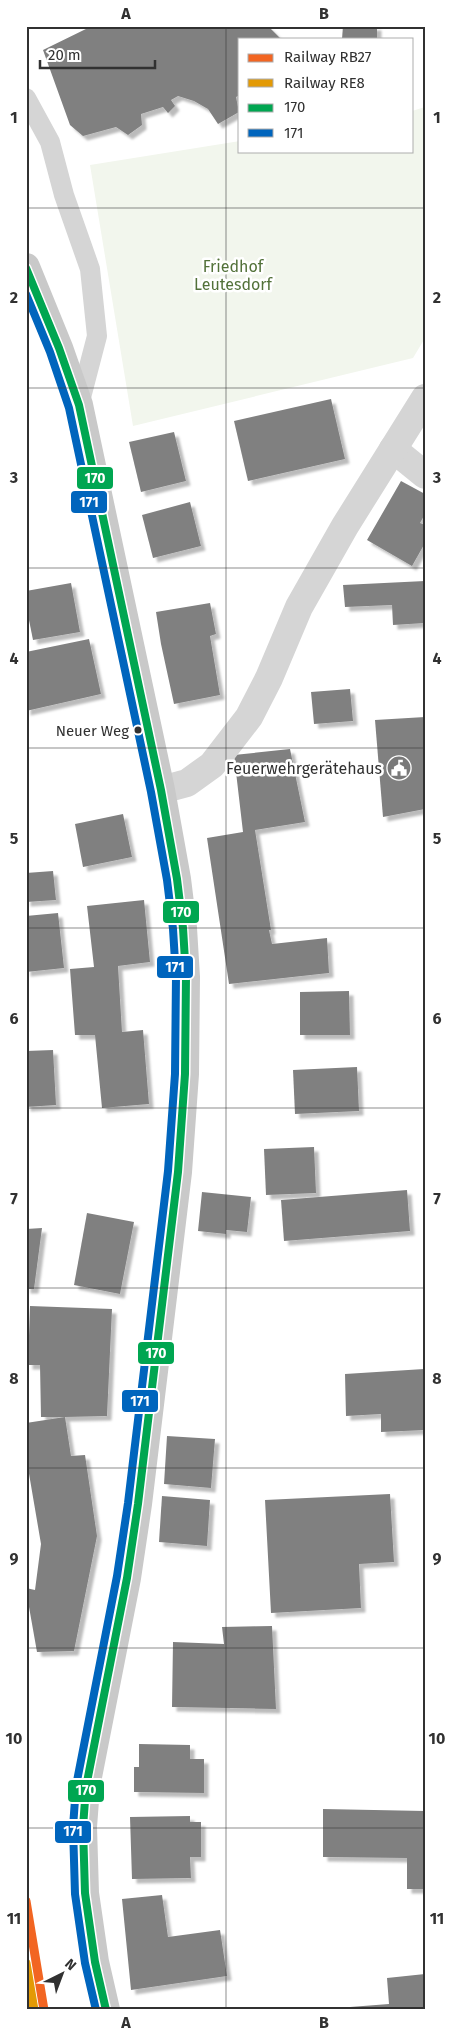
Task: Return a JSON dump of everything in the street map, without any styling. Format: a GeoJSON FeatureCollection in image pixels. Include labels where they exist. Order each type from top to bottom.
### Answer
{"type":"FeatureCollection","features":[{"type":"Feature","properties":{"kind":"main road"},"geometry":{"type":"LineString","coordinates":[[26,267],[59,348],[79,405],[178,879],[186,976],[185,1074],[178,1172],[138,1504],[127,1578],[88,1778],[83,1826],[85,1893],[95,1962],[106,2010]]}},
{"type":"Feature","properties":{"kind":"street"},"geometry":{"type":"LineString","coordinates":[[160,790],[188,783],[212,764],[248,716],[269,678],[299,607],[345,526],[425,398]]}},
{"type":"Feature","properties":{"kind":"street"},"geometry":{"type":"LineString","coordinates":[[393,448],[425,475]]}},
{"type":"Feature","properties":{"kind":"lane"},"geometry":{"type":"LineString","coordinates":[[26,98],[50,142],[64,195],[90,269],[97,336],[79,405]]}},
{"type":"Feature","properties":{"kind":"green space","name":"Friedhof Leutesdorf"},"geometry":{"type":"Polygon","coordinates":[[[425,107],[425,338],[413,358],[133,426],[90,165],[238,141],[238,152],[414,152],[414,110],[425,107]]]}},
{"type":"Feature","properties":{"kind":"building"},"geometry":{"type":"Polygon","coordinates":[[[92,26],[268,26],[280,38],[238,38],[238,96],[236,97],[238,113],[218,124],[208,109],[194,101],[178,96],[171,100],[175,106],[168,113],[163,107],[141,114],[142,125],[128,135],[116,127],[83,136],[70,125],[43,50],[92,26]]]}},
{"type":"Feature","properties":{"kind":"building"},"geometry":{"type":"Polygon","coordinates":[[[343,26],[377,26],[377,38],[342,38],[343,26]]]}},
{"type":"Feature","properties":{"kind":"building"},"geometry":{"type":"Polygon","coordinates":[[[331,399],[345,459],[248,481],[234,421],[331,399]]]}},
{"type":"Feature","properties":{"kind":"building"},"geometry":{"type":"Polygon","coordinates":[[[174,432],[186,481],[141,492],[129,442],[174,432]]]}},
{"type":"Feature","properties":{"kind":"building"},"geometry":{"type":"Polygon","coordinates":[[[401,481],[425,494],[425,514],[420,523],[425,525],[425,543],[412,566],[367,540],[401,481]]]}},
{"type":"Feature","properties":{"kind":"building"},"geometry":{"type":"Polygon","coordinates":[[[190,502],[201,546],[153,558],[142,515],[190,502]]]}},
{"type":"Feature","properties":{"kind":"building"},"geometry":{"type":"Polygon","coordinates":[[[425,581],[425,623],[393,625],[392,605],[345,607],[343,585],[425,581]]]}},
{"type":"Feature","properties":{"kind":"building"},"geometry":{"type":"Polygon","coordinates":[[[71,583],[80,632],[33,640],[26,605],[26,591],[71,583]]]}},
{"type":"Feature","properties":{"kind":"building"},"geometry":{"type":"Polygon","coordinates":[[[210,603],[216,634],[210,636],[220,695],[174,704],[156,612],[210,603]]]}},
{"type":"Feature","properties":{"kind":"building"},"geometry":{"type":"Polygon","coordinates":[[[89,639],[101,694],[26,711],[26,652],[89,639]]]}},
{"type":"Feature","properties":{"kind":"building"},"geometry":{"type":"Polygon","coordinates":[[[350,689],[353,721],[314,724],[311,692],[350,689]]]}},
{"type":"Feature","properties":{"kind":"building"},"geometry":{"type":"Polygon","coordinates":[[[425,717],[425,809],[383,817],[375,720],[425,717]]]}},
{"type":"Feature","properties":{"kind":"building"},"geometry":{"type":"Polygon","coordinates":[[[290,749],[305,822],[255,830],[271,930],[269,930],[272,944],[327,938],[329,973],[229,984],[207,838],[243,832],[234,755],[290,749]]]}},
{"type":"Feature","properties":{"kind":"building"},"geometry":{"type":"Polygon","coordinates":[[[123,814],[132,857],[83,867],[75,824],[123,814]]]}},
{"type":"Feature","properties":{"kind":"building"},"geometry":{"type":"Polygon","coordinates":[[[53,871],[56,900],[26,902],[26,873],[53,871]]]}},
{"type":"Feature","properties":{"kind":"building"},"geometry":{"type":"Polygon","coordinates":[[[144,900],[150,962],[118,966],[122,1032],[143,1030],[149,1104],[102,1108],[95,1035],[75,1035],[70,969],[94,967],[87,906],[144,900]]]}},
{"type":"Feature","properties":{"kind":"building"},"geometry":{"type":"Polygon","coordinates":[[[58,913],[64,968],[26,972],[26,916],[58,913]]]}},
{"type":"Feature","properties":{"kind":"building"},"geometry":{"type":"Polygon","coordinates":[[[349,991],[350,1035],[300,1035],[300,992],[349,991]]]}},
{"type":"Feature","properties":{"kind":"building"},"geometry":{"type":"Polygon","coordinates":[[[53,1050],[56,1105],[26,1107],[26,1051],[53,1050]]]}},
{"type":"Feature","properties":{"kind":"building"},"geometry":{"type":"Polygon","coordinates":[[[357,1067],[359,1111],[295,1114],[293,1070],[357,1067]]]}},
{"type":"Feature","properties":{"kind":"building"},"geometry":{"type":"Polygon","coordinates":[[[314,1147],[316,1193],[266,1195],[264,1149],[314,1147]]]}},
{"type":"Feature","properties":{"kind":"building"},"geometry":{"type":"Polygon","coordinates":[[[407,1190],[410,1231],[284,1241],[281,1200],[407,1190]]]}},
{"type":"Feature","properties":{"kind":"building"},"geometry":{"type":"Polygon","coordinates":[[[202,1192],[251,1197],[247,1232],[226,1230],[226,1234],[198,1231],[202,1192]]]}},
{"type":"Feature","properties":{"kind":"building"},"geometry":{"type":"Polygon","coordinates":[[[87,1213],[134,1222],[120,1294],[74,1285],[87,1213]]]}},
{"type":"Feature","properties":{"kind":"building"},"geometry":{"type":"Polygon","coordinates":[[[42,1228],[34,1289],[26,1289],[26,1229],[42,1228]]]}},
{"type":"Feature","properties":{"kind":"building"},"geometry":{"type":"Polygon","coordinates":[[[30,1306],[112,1309],[107,1416],[41,1417],[40,1365],[28,1365],[30,1306]]]}},
{"type":"Feature","properties":{"kind":"building"},"geometry":{"type":"Polygon","coordinates":[[[424,1369],[425,1430],[381,1432],[381,1414],[346,1416],[345,1374],[424,1369]]]}},
{"type":"Feature","properties":{"kind":"building"},"geometry":{"type":"Polygon","coordinates":[[[65,1417],[71,1456],[85,1455],[97,1536],[74,1651],[37,1652],[26,1588],[35,1590],[41,1544],[27,1462],[26,1423],[65,1417]]]}},
{"type":"Feature","properties":{"kind":"building"},"geometry":{"type":"Polygon","coordinates":[[[167,1436],[215,1439],[211,1488],[164,1484],[167,1436]]]}},
{"type":"Feature","properties":{"kind":"building"},"geometry":{"type":"Polygon","coordinates":[[[390,1494],[394,1562],[359,1564],[361,1608],[271,1613],[265,1500],[390,1494]]]}},
{"type":"Feature","properties":{"kind":"building"},"geometry":{"type":"Polygon","coordinates":[[[162,1496],[210,1500],[207,1546],[159,1542],[162,1496]]]}},
{"type":"Feature","properties":{"kind":"building"},"geometry":{"type":"Polygon","coordinates":[[[272,1626],[276,1709],[172,1707],[173,1642],[224,1644],[222,1627],[272,1626]]]}},
{"type":"Feature","properties":{"kind":"building"},"geometry":{"type":"Polygon","coordinates":[[[139,1744],[190,1745],[190,1759],[204,1759],[204,1793],[134,1792],[134,1767],[139,1767],[139,1744]]]}},
{"type":"Feature","properties":{"kind":"building"},"geometry":{"type":"Polygon","coordinates":[[[323,1809],[425,1811],[425,1889],[407,1889],[407,1858],[323,1857],[323,1809]]]}},
{"type":"Feature","properties":{"kind":"building"},"geometry":{"type":"Polygon","coordinates":[[[190,1816],[190,1822],[201,1822],[201,1857],[190,1857],[191,1878],[132,1879],[130,1817],[190,1816]]]}},
{"type":"Feature","properties":{"kind":"building"},"geometry":{"type":"Polygon","coordinates":[[[162,1895],[168,1937],[220,1930],[227,1976],[131,1990],[122,1899],[162,1895]]]}},
{"type":"Feature","properties":{"kind":"building"},"geometry":{"type":"Polygon","coordinates":[[[425,1974],[425,2010],[351,2010],[350,2007],[389,2004],[387,1978],[425,1974]]]}},
{"type":"Feature","properties":{"kind":"rail line","name":"RB27"},"geometry":{"type":"LineString","coordinates":[[26,1901],[44,2010]]}},
{"type":"Feature","properties":{"kind":"rail line","name":"RE8"},"geometry":{"type":"LineString","coordinates":[[26,1963],[34,2010]]}},
{"type":"Feature","properties":{"kind":"transit line","name":"170"},"geometry":{"type":"LineString","coordinates":[[26,268],[59,348],[79,405],[161,790],[177,879],[186,977],[185,1074],[178,1172],[138,1504],[127,1578],[86,1787],[83,1827],[85,1893],[95,1962],[106,2010]]}},
{"type":"Feature","properties":{"kind":"transit line","name":"171"},"geometry":{"type":"LineString","coordinates":[[26,294],[50,352],[69,408],[151,792],[167,880],[176,977],[175,1074],[168,1171],[128,1503],[117,1576],[76,1786],[73,1827],[75,1894],[85,1963],[96,2010]]}},
{"type":"Feature","properties":{"kind":"place","name":"Neuer Weg"},"geometry":{"type":"Point","coordinates":[138,730]}},
{"type":"Feature","properties":{"kind":"place","name":"Feuerwehrgerätehaus"},"geometry":{"type":"Point","coordinates":[399,768]}}]}
